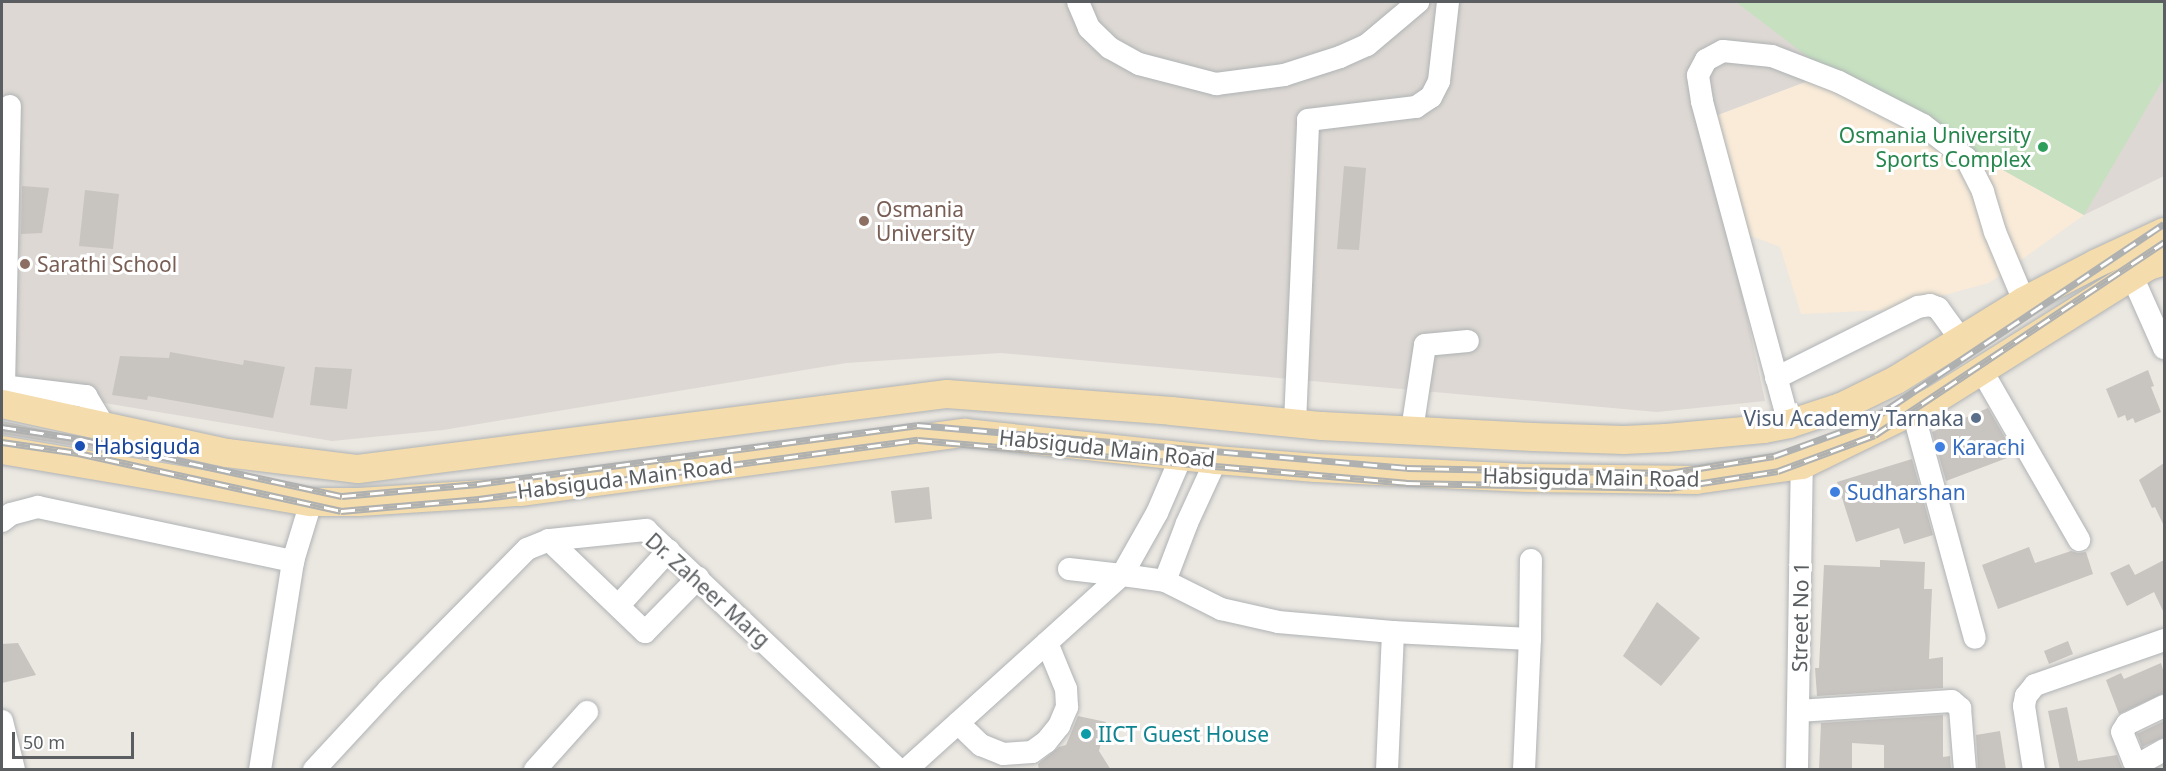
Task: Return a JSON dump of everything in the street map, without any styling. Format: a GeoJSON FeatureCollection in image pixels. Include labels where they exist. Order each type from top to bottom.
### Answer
{"type":"FeatureCollection","features":[{"type":"Feature","properties":{"kind":"main road"},"geometry":{"type":"LineString","coordinates":[[2149,261],[2164,225]]}},
{"type":"Feature","properties":{"kind":"main road"},"geometry":{"type":"LineString","coordinates":[[2149,261],[2164,232]]}},
{"type":"Feature","properties":{"kind":"main road","name":"Habsiguda Main Road"},"geometry":{"type":"LineString","coordinates":[[2,392],[104,426],[227,453],[358,469],[947,394],[1295,423],[1624,440],[1764,429],[1789,424],[1840,407],[1872,393],[2024,302],[2095,264],[2149,261]]}},
{"type":"Feature","properties":{"kind":"main road","name":"Habsiguda Main Road"},"geometry":{"type":"LineString","coordinates":[[2,450],[311,502],[359,502],[520,492],[965,433],[1216,460],[1529,478],[1696,480],[1802,465],[1913,411],[1982,371],[2149,261]]}},
{"type":"Feature","properties":{"kind":"main road"},"geometry":{"type":"LineString","coordinates":[[918,398],[920,438]]}},
{"type":"Feature","properties":{"kind":"main road"},"geometry":{"type":"LineString","coordinates":[[1529,478],[1533,437]]}},
{"type":"Feature","properties":{"kind":"street"},"geometry":{"type":"LineString","coordinates":[[1078,2],[1089,28],[1110,48],[1139,64],[1216,84],[1284,75],[1340,57],[1367,45],[1418,2]]}},
{"type":"Feature","properties":{"kind":"street"},"geometry":{"type":"LineString","coordinates":[[1295,423],[1308,120],[1416,107],[1431,97],[1439,81],[1448,2]]}},
{"type":"Feature","properties":{"kind":"street"},"geometry":{"type":"LineString","coordinates":[[1789,424],[1702,101],[1698,75],[1706,60],[1723,51],[1772,57],[1839,82],[1923,125],[1966,158],[1983,192],[1995,232],[2024,302]]}},
{"type":"Feature","properties":{"kind":"street"},"geometry":{"type":"LineString","coordinates":[[2,392],[10,106]]}},
{"type":"Feature","properties":{"kind":"street"},"geometry":{"type":"LineString","coordinates":[[2149,261],[2164,348]]}},
{"type":"Feature","properties":{"kind":"street"},"geometry":{"type":"LineString","coordinates":[[1776,378],[1918,307],[1930,305],[1938,308],[1961,340]]}},
{"type":"Feature","properties":{"kind":"street"},"geometry":{"type":"LineString","coordinates":[[1412,430],[1425,345],[1468,341]]}},
{"type":"Feature","properties":{"kind":"street"},"geometry":{"type":"LineString","coordinates":[[1982,371],[2079,540]]}},
{"type":"Feature","properties":{"kind":"street"},"geometry":{"type":"LineString","coordinates":[[1913,411],[1975,638]]}},
{"type":"Feature","properties":{"kind":"street"},"geometry":{"type":"LineString","coordinates":[[906,770],[1122,575],[1157,513],[1182,455]]}},
{"type":"Feature","properties":{"kind":"street"},"geometry":{"type":"LineString","coordinates":[[1165,581],[1187,523],[1216,460]]}},
{"type":"Feature","properties":{"kind":"street","name":"Street No 1"},"geometry":{"type":"LineString","coordinates":[[1797,770],[1802,465]]}},
{"type":"Feature","properties":{"kind":"street"},"geometry":{"type":"LineString","coordinates":[[260,770],[293,561],[311,502]]}},
{"type":"Feature","properties":{"kind":"street"},"geometry":{"type":"LineString","coordinates":[[2,521],[12,514],[38,507],[293,561]]}},
{"type":"Feature","properties":{"kind":"street","name":"Dr. Zaheer Marg"},"geometry":{"type":"LineString","coordinates":[[314,770],[388,690],[527,549],[549,540],[646,530],[899,770]]}},
{"type":"Feature","properties":{"kind":"street"},"geometry":{"type":"LineString","coordinates":[[549,540],[645,632],[698,578]]}},
{"type":"Feature","properties":{"kind":"street"},"geometry":{"type":"LineString","coordinates":[[619,605],[669,550]]}},
{"type":"Feature","properties":{"kind":"street"},"geometry":{"type":"LineString","coordinates":[[1524,770],[1531,560]]}},
{"type":"Feature","properties":{"kind":"street"},"geometry":{"type":"LineString","coordinates":[[1069,569],[1165,581],[1221,609],[1278,622],[1393,632],[1530,639]]}},
{"type":"Feature","properties":{"kind":"street"},"geometry":{"type":"LineString","coordinates":[[1387,770],[1393,632]]}},
{"type":"Feature","properties":{"kind":"street"},"geometry":{"type":"LineString","coordinates":[[2034,770],[2024,706],[2026,696],[2034,685],[2164,641]]}},
{"type":"Feature","properties":{"kind":"street"},"geometry":{"type":"LineString","coordinates":[[958,723],[981,745],[1003,754],[1032,752],[1046,742],[1059,726],[1067,707],[1066,688],[1047,643]]}},
{"type":"Feature","properties":{"kind":"street"},"geometry":{"type":"LineString","coordinates":[[1798,711],[1953,701],[1960,708],[1965,770]]}},
{"type":"Feature","properties":{"kind":"street"},"geometry":{"type":"LineString","coordinates":[[2164,706],[2127,724],[2122,732],[2134,762],[2139,764],[2164,750]]}},
{"type":"Feature","properties":{"kind":"street"},"geometry":{"type":"LineString","coordinates":[[535,770],[587,712]]}},
{"type":"Feature","properties":{"kind":"street"},"geometry":{"type":"LineString","coordinates":[[2,721],[14,770]]}},
{"type":"Feature","properties":{"kind":"shaded area","name":"Osmania University"},"geometry":{"type":"Polygon","coordinates":[[[2,2],[2164,2],[2164,176],[2084,215],[1829,73],[1715,116],[1728,227],[1765,401],[1657,412],[1001,353],[846,363],[443,430],[332,441],[2,386],[2,2]]]}},
{"type":"Feature","properties":{"kind":"shaded area"},"geometry":{"type":"Polygon","coordinates":[[[1829,73],[2084,215],[1989,283],[1888,310],[1801,314],[1780,247],[1728,227],[1715,116],[1829,73]]]}},
{"type":"Feature","properties":{"kind":"green space","name":"Osmania University Sports Complex"},"geometry":{"type":"Polygon","coordinates":[[[1736,2],[2164,2],[2164,78],[2084,215],[1829,73],[1736,2]]]}},
{"type":"Feature","properties":{"kind":"building"},"geometry":{"type":"Polygon","coordinates":[[[1344,166],[1366,168],[1359,250],[1337,249],[1344,166]]]}},
{"type":"Feature","properties":{"kind":"building"},"geometry":{"type":"Polygon","coordinates":[[[22,186],[49,188],[42,233],[21,234],[22,186]]]}},
{"type":"Feature","properties":{"kind":"building"},"geometry":{"type":"Polygon","coordinates":[[[85,190],[119,194],[113,249],[79,246],[85,190]]]}},
{"type":"Feature","properties":{"kind":"building"},"geometry":{"type":"Polygon","coordinates":[[[170,352],[243,365],[244,360],[285,367],[273,418],[148,396],[147,400],[112,395],[120,356],[169,358],[170,352]]]}},
{"type":"Feature","properties":{"kind":"building"},"geometry":{"type":"Polygon","coordinates":[[[315,367],[352,369],[347,409],[310,405],[315,367]]]}},
{"type":"Feature","properties":{"kind":"building"},"geometry":{"type":"Polygon","coordinates":[[[2148,370],[2154,386],[2151,387],[2161,412],[2135,423],[2133,418],[2127,421],[2125,415],[2118,418],[2106,389],[2148,370]]]}},
{"type":"Feature","properties":{"kind":"building"},"geometry":{"type":"Polygon","coordinates":[[[1988,408],[2015,455],[1946,481],[1932,432],[1988,408]]]}},
{"type":"Feature","properties":{"kind":"building"},"geometry":{"type":"Polygon","coordinates":[[[2,421],[245,472],[245,474],[2,434],[2,421]]]}},
{"type":"Feature","properties":{"kind":"building"},"geometry":{"type":"Polygon","coordinates":[[[1912,459],[1933,535],[1904,544],[1899,528],[1856,542],[1837,482],[1912,459]]]}},
{"type":"Feature","properties":{"kind":"building"},"geometry":{"type":"Polygon","coordinates":[[[2164,463],[2164,526],[2155,507],[2152,508],[2139,480],[2164,463]]]}},
{"type":"Feature","properties":{"kind":"building"},"geometry":{"type":"Polygon","coordinates":[[[929,487],[932,519],[895,523],[891,491],[929,487]]]}},
{"type":"Feature","properties":{"kind":"building"},"geometry":{"type":"Polygon","coordinates":[[[2029,547],[2035,563],[2071,551],[2086,552],[2093,574],[1998,609],[1982,565],[2029,547]]]}},
{"type":"Feature","properties":{"kind":"building"},"geometry":{"type":"Polygon","coordinates":[[[1880,560],[1925,562],[1924,589],[1932,589],[1929,659],[1943,657],[1943,688],[1817,696],[1815,668],[1819,668],[1824,565],[1880,567],[1880,560]]]}},
{"type":"Feature","properties":{"kind":"building"},"geometry":{"type":"Polygon","coordinates":[[[2164,560],[2164,613],[2154,592],[2127,606],[2110,573],[2129,564],[2135,575],[2164,560]]]}},
{"type":"Feature","properties":{"kind":"building"},"geometry":{"type":"Polygon","coordinates":[[[1657,602],[1700,638],[1661,686],[1623,656],[1657,602]]]}},
{"type":"Feature","properties":{"kind":"building"},"geometry":{"type":"Polygon","coordinates":[[[2068,641],[2073,654],[2049,664],[2044,651],[2068,641]]]}},
{"type":"Feature","properties":{"kind":"building"},"geometry":{"type":"Polygon","coordinates":[[[18,643],[36,675],[2,683],[2,644],[18,643]]]}},
{"type":"Feature","properties":{"kind":"building"},"geometry":{"type":"Polygon","coordinates":[[[2161,663],[2164,673],[2164,693],[2119,714],[2106,680],[2121,673],[2124,679],[2161,663]]]}},
{"type":"Feature","properties":{"kind":"building"},"geometry":{"type":"Polygon","coordinates":[[[2067,707],[2078,761],[2117,755],[2123,770],[2060,770],[2048,711],[2067,707]]]}},
{"type":"Feature","properties":{"kind":"building"},"geometry":{"type":"Polygon","coordinates":[[[1943,715],[1943,757],[1950,756],[1951,770],[1884,770],[1884,745],[1852,743],[1852,770],[1819,770],[1821,723],[1943,715]]]}},
{"type":"Feature","properties":{"kind":"building","name":"IICT Guest House"},"geometry":{"type":"Polygon","coordinates":[[[1078,716],[1106,722],[1099,751],[1111,770],[1039,770],[1038,764],[1059,747],[1066,745],[1078,716]]]}},
{"type":"Feature","properties":{"kind":"building"},"geometry":{"type":"Polygon","coordinates":[[[2164,721],[2164,737],[2142,747],[2137,734],[2164,721]]]}},
{"type":"Feature","properties":{"kind":"building"},"geometry":{"type":"Polygon","coordinates":[[[2000,731],[2006,770],[1978,770],[1976,735],[2000,731]]]}},
{"type":"Feature","properties":{"kind":"railway"},"geometry":{"type":"LineString","coordinates":[[2,427],[80,439],[342,496],[477,484],[917,425],[1407,468],[1669,473],[1774,456],[1868,422],[2164,224]]}},
{"type":"Feature","properties":{"kind":"railway"},"geometry":{"type":"LineString","coordinates":[[2,442],[78,453],[341,511],[479,499],[918,440],[1406,483],[1670,488],[1778,471],[1875,435],[2164,242]]}},
{"type":"Feature","properties":{"kind":"place","name":"Osmania University Sports Complex"},"geometry":{"type":"Point","coordinates":[2043,147]}},
{"type":"Feature","properties":{"kind":"place","name":"Osmania University"},"geometry":{"type":"Point","coordinates":[864,221]}},
{"type":"Feature","properties":{"kind":"place","name":"Sarathi School"},"geometry":{"type":"Point","coordinates":[25,264]}},
{"type":"Feature","properties":{"kind":"place","name":"Visu Academy Tarnaka"},"geometry":{"type":"Point","coordinates":[1976,418]}},
{"type":"Feature","properties":{"kind":"place","name":"Habsiguda"},"geometry":{"type":"Point","coordinates":[80,446]}},
{"type":"Feature","properties":{"kind":"place","name":"Karachi"},"geometry":{"type":"Point","coordinates":[1940,447]}},
{"type":"Feature","properties":{"kind":"place","name":"Sudharshan"},"geometry":{"type":"Point","coordinates":[1835,492]}},
{"type":"Feature","properties":{"kind":"place","name":"IICT Guest House"},"geometry":{"type":"Point","coordinates":[1086,734]}}]}
